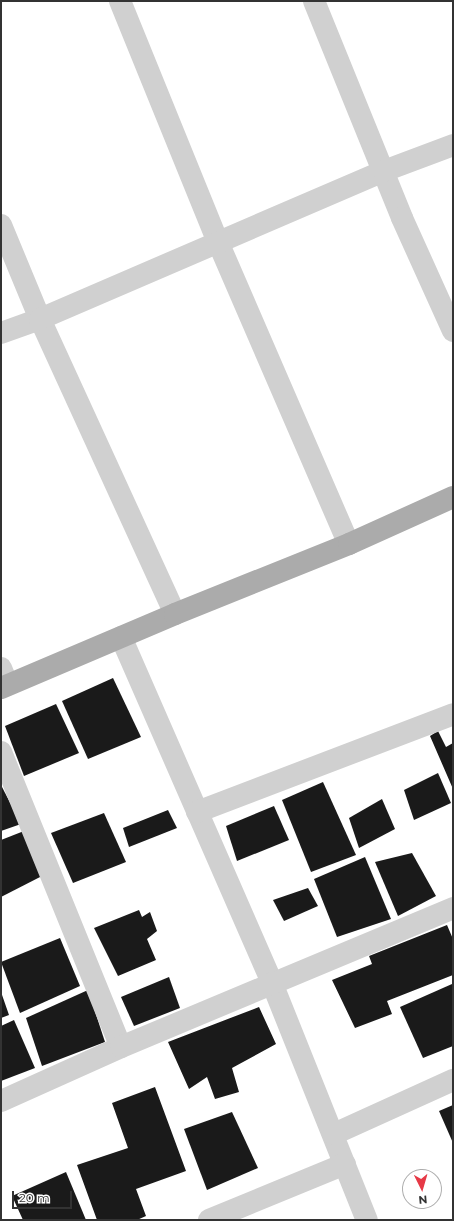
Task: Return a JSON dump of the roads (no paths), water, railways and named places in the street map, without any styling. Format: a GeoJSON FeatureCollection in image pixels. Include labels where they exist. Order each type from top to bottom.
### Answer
{"type":"FeatureCollection","features":[{"type":"Feature","properties":{"kind":"main road"},"geometry":{"type":"LineString","coordinates":[[3,681],[121,637],[349,544],[453,497]]}},
{"type":"Feature","properties":{"kind":"street"},"geometry":{"type":"LineString","coordinates":[[120,1],[218,242],[349,544]]}},
{"type":"Feature","properties":{"kind":"street"},"geometry":{"type":"LineString","coordinates":[[314,1],[384,171],[453,331]]}},
{"type":"Feature","properties":{"kind":"street"},"geometry":{"type":"LineString","coordinates":[[1,333],[40,319],[384,171],[453,145]]}},
{"type":"Feature","properties":{"kind":"street"},"geometry":{"type":"LineString","coordinates":[[1,225],[40,319],[175,614]]}},
{"type":"Feature","properties":{"kind":"street"},"geometry":{"type":"LineString","coordinates":[[121,637],[272,983],[334,1134],[367,1220]]}},
{"type":"Feature","properties":{"kind":"street"},"geometry":{"type":"LineString","coordinates":[[197,812],[453,714]]}},
{"type":"Feature","properties":{"kind":"street"},"geometry":{"type":"LineString","coordinates":[[1,752],[121,1047]]}},
{"type":"Feature","properties":{"kind":"street"},"geometry":{"type":"LineString","coordinates":[[1,1101],[121,1047],[453,908]]}},
{"type":"Feature","properties":{"kind":"street"},"geometry":{"type":"LineString","coordinates":[[334,1134],[453,1080]]}},
{"type":"Feature","properties":{"kind":"street"},"geometry":{"type":"LineString","coordinates":[[209,1220],[345,1164]]}}]}
